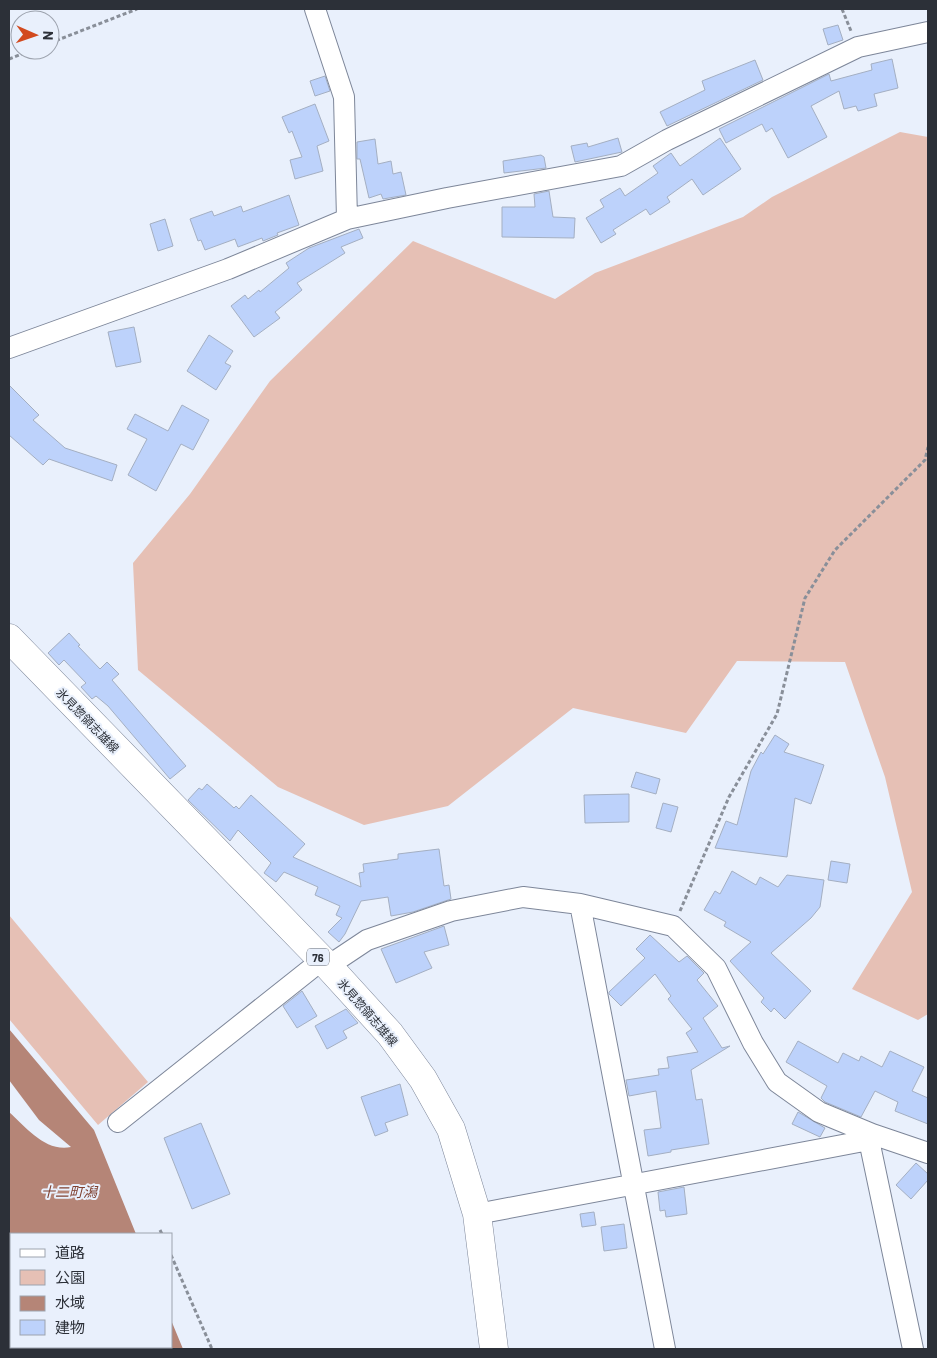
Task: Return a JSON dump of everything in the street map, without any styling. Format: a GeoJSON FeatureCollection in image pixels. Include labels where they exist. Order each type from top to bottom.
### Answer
{"type":"FeatureCollection","features":[{"type":"Feature","properties":{"kind":"main road","name":"氷見惣領志雄線"},"geometry":{"type":"LineString","coordinates":[[9,638],[325,963],[390,1034],[423,1079],[451,1129],[477,1214],[494,1349]]}},
{"type":"Feature","properties":{"kind":"street"},"geometry":{"type":"LineString","coordinates":[[314,9],[344,96],[347,219]]}},
{"type":"Feature","properties":{"kind":"street"},"geometry":{"type":"LineString","coordinates":[[9,348],[228,269],[347,219],[447,198],[621,166],[667,140],[858,47],[928,32]]}},
{"type":"Feature","properties":{"kind":"street"},"geometry":{"type":"LineString","coordinates":[[118,1122],[325,963],[367,940],[451,910],[523,897],[580,904],[673,926],[716,968],[753,1043],[778,1082],[819,1112],[871,1137],[928,1153]]}},
{"type":"Feature","properties":{"kind":"street"},"geometry":{"type":"LineString","coordinates":[[580,904],[635,1184],[664,1349]]}},
{"type":"Feature","properties":{"kind":"street"},"geometry":{"type":"LineString","coordinates":[[477,1214],[871,1137]]}},
{"type":"Feature","properties":{"kind":"street"},"geometry":{"type":"LineString","coordinates":[[871,1137],[912,1349]]}},
{"type":"Feature","properties":{"kind":"path"},"geometry":{"type":"LineString","coordinates":[[60,39],[137,9]]}},
{"type":"Feature","properties":{"kind":"path"},"geometry":{"type":"LineString","coordinates":[[842,9],[858,47]]}},
{"type":"Feature","properties":{"kind":"path"},"geometry":{"type":"LineString","coordinates":[[673,926],[729,797],[777,714],[805,598],[835,550],[925,460],[928,446]]}},
{"type":"Feature","properties":{"kind":"path"},"geometry":{"type":"LineString","coordinates":[[172,1257],[212,1349]]}},
{"type":"Feature","properties":{"kind":"green space"},"geometry":{"type":"Polygon","coordinates":[[[900,132],[928,137],[928,1014],[918,1020],[852,989],[912,892],[885,777],[845,662],[737,661],[686,733],[573,708],[448,806],[364,825],[278,787],[138,670],[133,563],[190,494],[270,381],[413,241],[555,299],[595,273],[743,217],[772,197],[900,132]]]}},
{"type":"Feature","properties":{"kind":"green space"},"geometry":{"type":"Polygon","coordinates":[[[9,915],[148,1082],[98,1125],[9,1019],[9,915]]]}},
{"type":"Feature","properties":{"kind":"water","name":"十二町潟"},"geometry":{"type":"Polygon","coordinates":[[[9,1029],[94,1130],[136,1233],[10,1233],[10,1348],[116,1349],[9,1349],[9,1112],[45,1142],[62,1148],[71,1147],[39,1120],[9,1080],[9,1029]]]}},
{"type":"Feature","properties":{"kind":"water"},"geometry":{"type":"Polygon","coordinates":[[[172,1322],[183,1349],[149,1349],[172,1348],[172,1322]]]}},
{"type":"Feature","properties":{"kind":"building"},"geometry":{"type":"Polygon","coordinates":[[[838,25],[843,40],[828,45],[823,29],[838,25]]]}},
{"type":"Feature","properties":{"kind":"building"},"geometry":{"type":"Polygon","coordinates":[[[892,59],[898,88],[874,94],[877,106],[858,111],[856,106],[844,109],[839,91],[811,106],[827,137],[788,158],[772,128],[766,132],[762,124],[726,143],[719,129],[829,74],[831,81],[872,70],[871,64],[892,59]]]}},
{"type":"Feature","properties":{"kind":"building"},"geometry":{"type":"Polygon","coordinates":[[[755,60],[763,80],[667,126],[660,112],[705,90],[702,81],[755,60]]]}},
{"type":"Feature","properties":{"kind":"building"},"geometry":{"type":"Polygon","coordinates":[[[325,76],[330,91],[315,96],[310,81],[325,76]]]}},
{"type":"Feature","properties":{"kind":"building"},"geometry":{"type":"Polygon","coordinates":[[[315,104],[329,141],[317,146],[323,171],[295,179],[290,160],[302,157],[292,131],[289,133],[282,117],[315,104]]]}},
{"type":"Feature","properties":{"kind":"building"},"geometry":{"type":"Polygon","coordinates":[[[618,138],[622,152],[575,162],[571,146],[587,143],[588,147],[618,138]]]}},
{"type":"Feature","properties":{"kind":"building"},"geometry":{"type":"Polygon","coordinates":[[[720,138],[741,169],[703,195],[692,179],[667,197],[670,202],[650,215],[646,209],[613,230],[616,234],[601,243],[586,218],[604,207],[600,200],[620,188],[625,196],[658,173],[653,166],[671,153],[680,166],[720,138]]]}},
{"type":"Feature","properties":{"kind":"building"},"geometry":{"type":"Polygon","coordinates":[[[375,139],[378,164],[391,161],[393,174],[401,172],[406,195],[383,199],[381,194],[369,198],[360,159],[357,159],[357,142],[375,139]]]}},
{"type":"Feature","properties":{"kind":"building"},"geometry":{"type":"Polygon","coordinates":[[[541,155],[544,157],[546,168],[504,173],[503,161],[541,155]]]}},
{"type":"Feature","properties":{"kind":"building"},"geometry":{"type":"Polygon","coordinates":[[[549,191],[553,217],[575,218],[574,238],[502,237],[502,207],[535,207],[534,194],[549,191]]]}},
{"type":"Feature","properties":{"kind":"building"},"geometry":{"type":"Polygon","coordinates":[[[289,195],[299,225],[277,233],[278,235],[263,241],[262,238],[238,247],[235,239],[205,250],[201,240],[198,241],[190,219],[212,211],[214,216],[241,206],[243,212],[289,195]]]}},
{"type":"Feature","properties":{"kind":"building"},"geometry":{"type":"Polygon","coordinates":[[[165,219],[173,246],[158,251],[150,224],[165,219]]]}},
{"type":"Feature","properties":{"kind":"building"},"geometry":{"type":"Polygon","coordinates":[[[359,229],[363,238],[341,247],[345,253],[297,283],[302,290],[275,312],[280,318],[254,337],[231,306],[245,295],[248,299],[259,290],[260,292],[289,268],[286,263],[309,248],[359,229]]]}},
{"type":"Feature","properties":{"kind":"building"},"geometry":{"type":"Polygon","coordinates":[[[134,327],[141,362],[116,367],[108,332],[134,327]]]}},
{"type":"Feature","properties":{"kind":"building"},"geometry":{"type":"Polygon","coordinates":[[[209,335],[233,351],[225,363],[231,366],[216,390],[187,371],[209,335]]]}},
{"type":"Feature","properties":{"kind":"building"},"geometry":{"type":"Polygon","coordinates":[[[9,385],[39,415],[33,420],[65,448],[117,465],[112,481],[49,459],[43,465],[9,435],[9,385]]]}},
{"type":"Feature","properties":{"kind":"building"},"geometry":{"type":"Polygon","coordinates":[[[182,405],[209,420],[193,450],[181,444],[156,491],[128,475],[147,439],[127,429],[135,414],[168,431],[182,405]]]}},
{"type":"Feature","properties":{"kind":"building"},"geometry":{"type":"Polygon","coordinates":[[[69,633],[80,645],[78,646],[100,669],[107,662],[119,674],[112,680],[186,766],[170,779],[108,706],[96,696],[92,699],[81,687],[86,683],[64,660],[59,665],[48,653],[69,633]]]}},
{"type":"Feature","properties":{"kind":"building"},"geometry":{"type":"Polygon","coordinates":[[[775,735],[789,744],[784,752],[824,765],[811,804],[795,798],[787,857],[715,848],[726,821],[737,825],[751,771],[761,752],[763,754],[775,735]]]}},
{"type":"Feature","properties":{"kind":"building"},"geometry":{"type":"Polygon","coordinates":[[[636,772],[660,779],[656,794],[631,787],[636,772]]]}},
{"type":"Feature","properties":{"kind":"building"},"geometry":{"type":"Polygon","coordinates":[[[207,784],[234,808],[236,806],[239,809],[251,795],[305,844],[293,857],[361,887],[359,873],[364,872],[363,864],[398,859],[398,854],[439,849],[444,886],[449,885],[451,899],[413,912],[391,916],[388,897],[361,901],[345,934],[339,942],[328,932],[342,918],[336,915],[340,906],[315,895],[318,887],[284,872],[276,882],[264,873],[271,863],[238,830],[230,841],[188,800],[199,788],[202,790],[207,784]]]}},
{"type":"Feature","properties":{"kind":"building"},"geometry":{"type":"Polygon","coordinates":[[[629,794],[629,822],[585,823],[584,795],[629,794]]]}},
{"type":"Feature","properties":{"kind":"building"},"geometry":{"type":"Polygon","coordinates":[[[663,803],[678,807],[671,832],[656,828],[663,803]]]}},
{"type":"Feature","properties":{"kind":"building"},"geometry":{"type":"Polygon","coordinates":[[[831,861],[850,864],[847,883],[828,880],[831,861]]]}},
{"type":"Feature","properties":{"kind":"building"},"geometry":{"type":"Polygon","coordinates":[[[732,871],[756,885],[760,877],[778,887],[787,875],[824,880],[820,907],[811,918],[771,953],[811,991],[785,1019],[774,1008],[771,1012],[761,1002],[764,998],[730,961],[751,942],[724,926],[726,922],[704,910],[715,891],[720,894],[732,871]]]}},
{"type":"Feature","properties":{"kind":"building"},"geometry":{"type":"Polygon","coordinates":[[[444,926],[449,945],[424,952],[432,968],[396,983],[381,949],[444,926]]]}},
{"type":"Feature","properties":{"kind":"building"},"geometry":{"type":"Polygon","coordinates":[[[650,935],[679,962],[687,956],[704,973],[697,980],[718,1006],[703,1018],[722,1048],[730,1046],[691,1070],[696,1100],[702,1099],[709,1144],[648,1156],[644,1130],[661,1128],[656,1091],[629,1096],[626,1080],[659,1075],[658,1069],[669,1068],[667,1057],[698,1052],[686,1033],[692,1029],[668,999],[671,996],[655,974],[621,1006],[609,994],[645,958],[636,949],[650,935]]]}},
{"type":"Feature","properties":{"kind":"building"},"geometry":{"type":"Polygon","coordinates":[[[302,991],[317,1016],[297,1028],[283,1006],[302,991]]]}},
{"type":"Feature","properties":{"kind":"building"},"geometry":{"type":"Polygon","coordinates":[[[346,1009],[358,1023],[343,1031],[347,1038],[327,1049],[315,1026],[346,1009]]]}},
{"type":"Feature","properties":{"kind":"building"},"geometry":{"type":"Polygon","coordinates":[[[798,1041],[838,1063],[843,1053],[859,1061],[861,1056],[882,1067],[890,1051],[924,1067],[912,1091],[928,1098],[928,1124],[895,1111],[898,1102],[875,1091],[861,1117],[825,1102],[821,1098],[827,1086],[786,1062],[798,1041]]]}},
{"type":"Feature","properties":{"kind":"building"},"geometry":{"type":"Polygon","coordinates":[[[400,1084],[408,1115],[385,1123],[388,1131],[375,1136],[361,1097],[400,1084]]]}},
{"type":"Feature","properties":{"kind":"building"},"geometry":{"type":"Polygon","coordinates":[[[798,1112],[825,1128],[820,1137],[792,1124],[798,1112]]]}},
{"type":"Feature","properties":{"kind":"building"},"geometry":{"type":"Polygon","coordinates":[[[201,1123],[230,1194],[192,1209],[164,1138],[201,1123]]]}},
{"type":"Feature","properties":{"kind":"building"},"geometry":{"type":"Polygon","coordinates":[[[916,1163],[928,1174],[928,1180],[911,1199],[896,1185],[916,1163]]]}},
{"type":"Feature","properties":{"kind":"building"},"geometry":{"type":"Polygon","coordinates":[[[684,1187],[687,1214],[666,1217],[665,1210],[660,1211],[658,1192],[684,1187]]]}},
{"type":"Feature","properties":{"kind":"building"},"geometry":{"type":"Polygon","coordinates":[[[594,1212],[596,1225],[582,1227],[580,1214],[594,1212]]]}},
{"type":"Feature","properties":{"kind":"building"},"geometry":{"type":"Polygon","coordinates":[[[624,1224],[627,1248],[604,1251],[601,1227],[624,1224]]]}}]}
